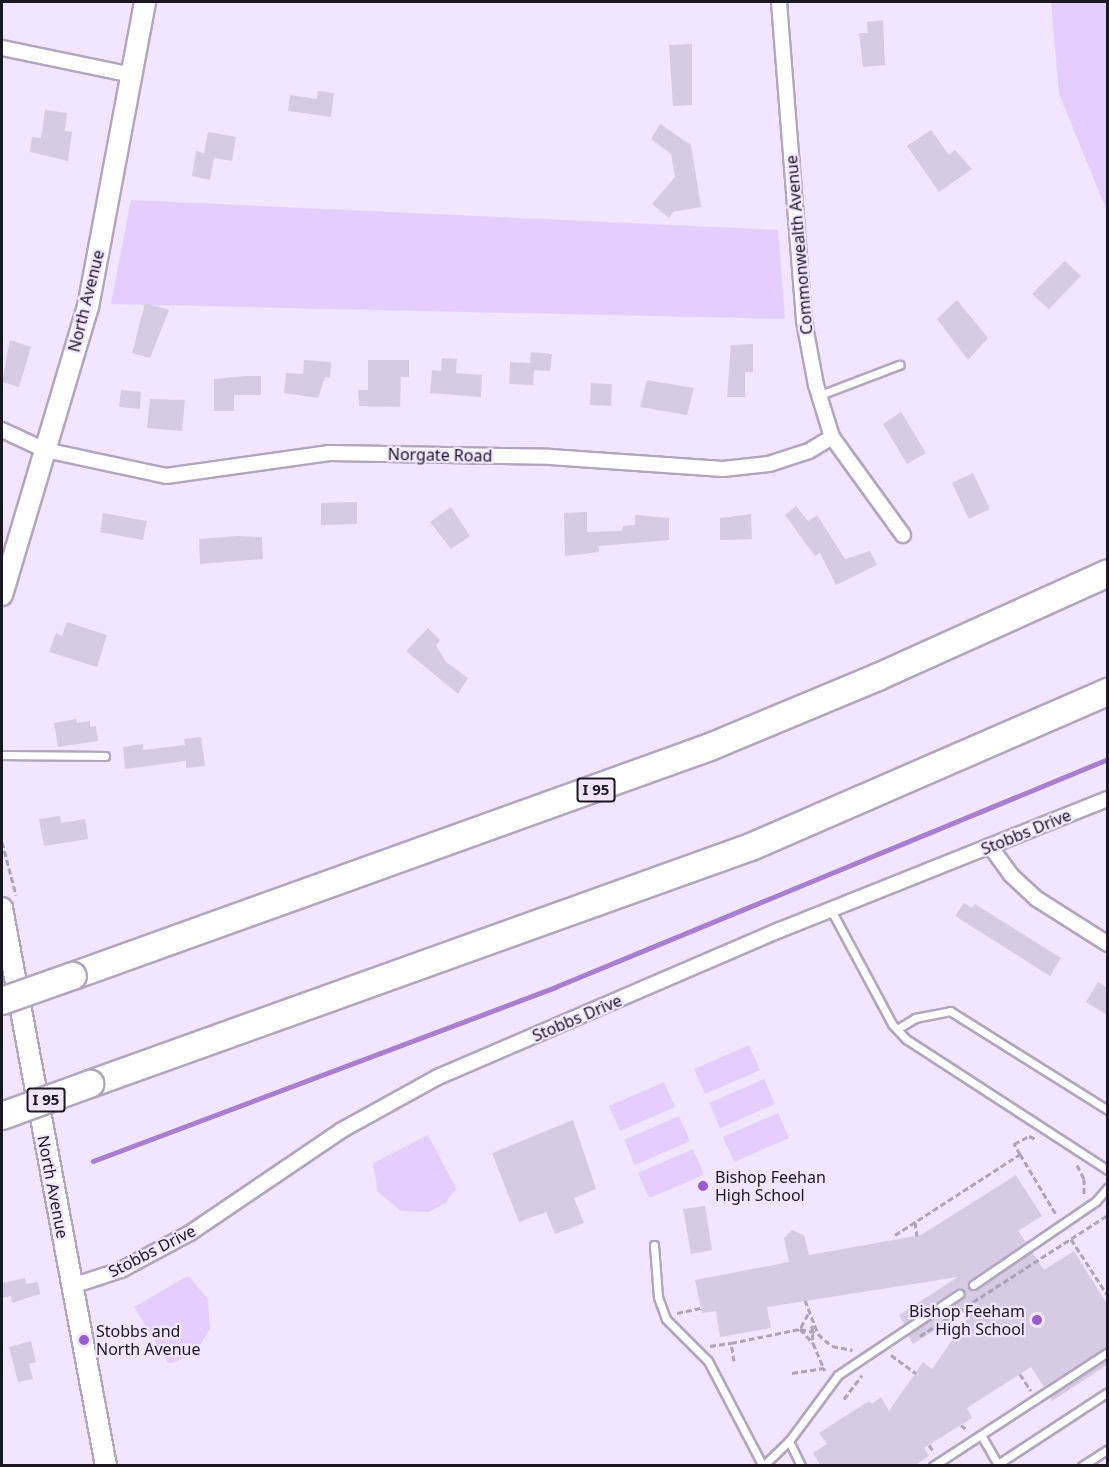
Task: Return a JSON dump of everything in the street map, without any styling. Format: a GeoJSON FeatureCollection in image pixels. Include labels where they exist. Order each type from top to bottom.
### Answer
{"type":"FeatureCollection","features":[{"type":"Feature","properties":{"kind":"highway","name":"I 95"},"geometry":{"type":"LineString","coordinates":[[2,1001],[710,747],[897,669],[1107,573]]}},
{"type":"Feature","properties":{"kind":"highway","name":"I 95"},"geometry":{"type":"LineString","coordinates":[[2,1116],[752,847],[1107,693]]}},
{"type":"Feature","properties":{"kind":"main road","name":"North Avenue"},"geometry":{"type":"LineString","coordinates":[[2,595],[88,307],[145,2]]}},
{"type":"Feature","properties":{"kind":"main road","name":"North Avenue"},"geometry":{"type":"LineString","coordinates":[[2,908],[106,1466]]}},
{"type":"Feature","properties":{"kind":"street","name":"Commonwealth Avenue"},"geometry":{"type":"LineString","coordinates":[[779,2],[804,321],[820,395],[832,437],[903,535]]}},
{"type":"Feature","properties":{"kind":"street"},"geometry":{"type":"LineString","coordinates":[[2,48],[132,75]]}},
{"type":"Feature","properties":{"kind":"street","name":"Norgate Road"},"geometry":{"type":"LineString","coordinates":[[2,430],[45,450],[166,476],[329,453],[550,457],[723,469],[769,464],[809,451],[832,437]]}},
{"type":"Feature","properties":{"kind":"street","name":"Stobbs Drive"},"geometry":{"type":"LineString","coordinates":[[72,1286],[121,1270],[190,1233],[342,1130],[438,1077],[831,910],[1107,799]]}},
{"type":"Feature","properties":{"kind":"street"},"geometry":{"type":"LineString","coordinates":[[990,846],[1011,876],[1037,899],[1107,944]]}},
{"type":"Feature","properties":{"kind":"lane"},"geometry":{"type":"LineString","coordinates":[[820,395],[899,364]]}},
{"type":"Feature","properties":{"kind":"lane"},"geometry":{"type":"LineString","coordinates":[[2,755],[105,756]]}},
{"type":"Feature","properties":{"kind":"lane"},"geometry":{"type":"LineString","coordinates":[[831,910],[897,1029],[1107,1170]]}},
{"type":"Feature","properties":{"kind":"lane"},"geometry":{"type":"LineString","coordinates":[[897,1029],[915,1018],[950,1011],[1107,1110]]}},
{"type":"Feature","properties":{"kind":"lane"},"geometry":{"type":"LineString","coordinates":[[973,1285],[1087,1207],[1107,1187]]}},
{"type":"Feature","properties":{"kind":"lane"},"geometry":{"type":"LineString","coordinates":[[654,1245],[658,1297],[666,1319],[708,1361],[763,1466],[789,1441],[838,1375],[959,1294]]}},
{"type":"Feature","properties":{"kind":"lane"},"geometry":{"type":"LineString","coordinates":[[933,1466],[1107,1352]]}},
{"type":"Feature","properties":{"kind":"lane"},"geometry":{"type":"LineString","coordinates":[[981,1435],[999,1465],[1107,1392]]}},
{"type":"Feature","properties":{"kind":"lane"},"geometry":{"type":"LineString","coordinates":[[789,1441],[801,1466]]}},
{"type":"Feature","properties":{"kind":"lane"},"geometry":{"type":"LineString","coordinates":[[1082,1466],[1107,1449]]}},
{"type":"Feature","properties":{"kind":"path"},"geometry":{"type":"LineString","coordinates":[[1044,1143],[1024,1137],[1014,1144],[1058,1218]]}},
{"type":"Feature","properties":{"kind":"path"},"geometry":{"type":"LineString","coordinates":[[895,1235],[1020,1154]]}},
{"type":"Feature","properties":{"kind":"path"},"geometry":{"type":"LineString","coordinates":[[1069,1159],[1084,1179],[1082,1200]]}},
{"type":"Feature","properties":{"kind":"path"},"geometry":{"type":"LineString","coordinates":[[1051,1223],[1068,1212]]}},
{"type":"Feature","properties":{"kind":"path"},"geometry":{"type":"LineString","coordinates":[[915,1339],[1107,1215]]}},
{"type":"Feature","properties":{"kind":"path"},"geometry":{"type":"LineString","coordinates":[[915,1222],[916,1236]]}},
{"type":"Feature","properties":{"kind":"path"},"geometry":{"type":"LineString","coordinates":[[1071,1239],[1107,1296]]}},
{"type":"Feature","properties":{"kind":"path"},"geometry":{"type":"LineString","coordinates":[[792,1374],[824,1370],[813,1343],[812,1324],[805,1300]]}},
{"type":"Feature","properties":{"kind":"path"},"geometry":{"type":"LineString","coordinates":[[679,1321],[673,1314],[701,1308]]}},
{"type":"Feature","properties":{"kind":"path"},"geometry":{"type":"LineString","coordinates":[[800,1329],[809,1313]]}},
{"type":"Feature","properties":{"kind":"path"},"geometry":{"type":"LineString","coordinates":[[812,1324],[818,1334]]}},
{"type":"Feature","properties":{"kind":"path"},"geometry":{"type":"LineString","coordinates":[[800,1329],[813,1343]]}},
{"type":"Feature","properties":{"kind":"path"},"geometry":{"type":"LineString","coordinates":[[704,1340],[711,1347],[800,1329],[812,1331],[845,1351],[857,1347]]}},
{"type":"Feature","properties":{"kind":"path"},"geometry":{"type":"LineString","coordinates":[[731,1343],[734,1361]]}},
{"type":"Feature","properties":{"kind":"path"},"geometry":{"type":"LineString","coordinates":[[882,1361],[897,1352]]}},
{"type":"Feature","properties":{"kind":"path"},"geometry":{"type":"LineString","coordinates":[[891,1355],[916,1373]]}},
{"type":"Feature","properties":{"kind":"path"},"geometry":{"type":"LineString","coordinates":[[844,1399],[864,1372]]}},
{"type":"Feature","properties":{"kind":"shaded area"},"geometry":{"type":"Polygon","coordinates":[[[1051,2],[1107,2],[1107,211],[1059,94],[1051,2]]]}},
{"type":"Feature","properties":{"kind":"shaded area"},"geometry":{"type":"Polygon","coordinates":[[[131,200],[778,230],[785,319],[111,304],[131,200]]]}},
{"type":"Feature","properties":{"kind":"shaded area"},"geometry":{"type":"Polygon","coordinates":[[[749,1045],[760,1070],[705,1094],[694,1069],[749,1045]]]}},
{"type":"Feature","properties":{"kind":"shaded area"},"geometry":{"type":"Polygon","coordinates":[[[764,1079],[775,1104],[720,1128],[709,1103],[764,1079]]]}},
{"type":"Feature","properties":{"kind":"shaded area"},"geometry":{"type":"Polygon","coordinates":[[[664,1082],[675,1107],[620,1131],[609,1106],[664,1082]]]}},
{"type":"Feature","properties":{"kind":"shaded area"},"geometry":{"type":"Polygon","coordinates":[[[778,1113],[789,1138],[734,1162],[723,1137],[778,1113]]]}},
{"type":"Feature","properties":{"kind":"shaded area"},"geometry":{"type":"Polygon","coordinates":[[[679,1116],[690,1141],[635,1165],[624,1140],[679,1116]]]}},
{"type":"Feature","properties":{"kind":"shaded area"},"geometry":{"type":"Polygon","coordinates":[[[428,1135],[456,1189],[445,1203],[429,1212],[401,1211],[378,1192],[373,1163],[428,1135]]]}},
{"type":"Feature","properties":{"kind":"shaded area"},"geometry":{"type":"Polygon","coordinates":[[[693,1149],[704,1175],[649,1198],[638,1173],[693,1149]]]}},
{"type":"Feature","properties":{"kind":"shaded area"},"geometry":{"type":"Polygon","coordinates":[[[188,1276],[208,1299],[210,1329],[195,1353],[169,1364],[134,1307],[188,1276]]]}},
{"type":"Feature","properties":{"kind":"building"},"geometry":{"type":"Polygon","coordinates":[[[883,20],[885,65],[863,67],[859,33],[868,33],[867,22],[883,20]]]}},
{"type":"Feature","properties":{"kind":"building"},"geometry":{"type":"Polygon","coordinates":[[[692,44],[692,105],[673,106],[669,45],[692,44]]]}},
{"type":"Feature","properties":{"kind":"building"},"geometry":{"type":"Polygon","coordinates":[[[318,91],[334,93],[331,117],[288,111],[290,95],[317,99],[318,91]]]}},
{"type":"Feature","properties":{"kind":"building"},"geometry":{"type":"Polygon","coordinates":[[[45,110],[67,113],[65,131],[72,132],[68,161],[30,152],[32,137],[41,138],[45,110]]]}},
{"type":"Feature","properties":{"kind":"building"},"geometry":{"type":"Polygon","coordinates":[[[660,124],[691,145],[701,207],[673,212],[669,218],[652,204],[675,177],[671,154],[651,139],[660,124]]]}},
{"type":"Feature","properties":{"kind":"building"},"geometry":{"type":"Polygon","coordinates":[[[931,130],[949,155],[955,150],[972,169],[939,192],[907,146],[931,130]]]}},
{"type":"Feature","properties":{"kind":"building"},"geometry":{"type":"Polygon","coordinates":[[[208,132],[236,137],[232,161],[214,158],[210,180],[192,176],[196,151],[204,153],[208,132]]]}},
{"type":"Feature","properties":{"kind":"building"},"geometry":{"type":"Polygon","coordinates":[[[1065,261],[1081,276],[1049,309],[1032,294],[1065,261]]]}},
{"type":"Feature","properties":{"kind":"building"},"geometry":{"type":"Polygon","coordinates":[[[957,300],[988,338],[968,360],[937,319],[957,300]]]}},
{"type":"Feature","properties":{"kind":"building"},"geometry":{"type":"Polygon","coordinates":[[[145,303],[169,310],[150,358],[132,353],[145,303]]]}},
{"type":"Feature","properties":{"kind":"building"},"geometry":{"type":"Polygon","coordinates":[[[10,340],[31,347],[19,387],[2,382],[10,340]]]}},
{"type":"Feature","properties":{"kind":"building"},"geometry":{"type":"Polygon","coordinates":[[[753,344],[753,372],[745,372],[745,397],[727,397],[731,345],[753,344]]]}},
{"type":"Feature","properties":{"kind":"building"},"geometry":{"type":"Polygon","coordinates":[[[531,352],[552,354],[550,371],[534,370],[533,385],[509,384],[510,362],[530,363],[531,352]]]}},
{"type":"Feature","properties":{"kind":"building"},"geometry":{"type":"Polygon","coordinates":[[[442,358],[457,359],[456,373],[482,375],[481,397],[430,393],[432,370],[441,371],[442,358]]]}},
{"type":"Feature","properties":{"kind":"building"},"geometry":{"type":"Polygon","coordinates":[[[304,360],[331,362],[330,378],[325,377],[318,398],[284,393],[286,373],[303,374],[304,360]]]}},
{"type":"Feature","properties":{"kind":"building"},"geometry":{"type":"Polygon","coordinates":[[[368,360],[409,360],[409,377],[401,377],[400,407],[359,406],[358,390],[368,390],[368,360]]]}},
{"type":"Feature","properties":{"kind":"building"},"geometry":{"type":"Polygon","coordinates":[[[261,376],[261,395],[234,395],[234,411],[214,411],[214,379],[261,376]]]}},
{"type":"Feature","properties":{"kind":"building"},"geometry":{"type":"Polygon","coordinates":[[[647,380],[694,388],[687,415],[640,407],[647,380]]]}},
{"type":"Feature","properties":{"kind":"building"},"geometry":{"type":"Polygon","coordinates":[[[591,383],[612,384],[611,406],[590,405],[591,383]]]}},
{"type":"Feature","properties":{"kind":"building"},"geometry":{"type":"Polygon","coordinates":[[[121,390],[141,392],[140,409],[119,407],[121,390]]]}},
{"type":"Feature","properties":{"kind":"building"},"geometry":{"type":"Polygon","coordinates":[[[150,399],[185,400],[182,431],[147,428],[150,399]]]}},
{"type":"Feature","properties":{"kind":"building"},"geometry":{"type":"Polygon","coordinates":[[[901,412],[926,453],[907,464],[883,424],[901,412]]]}},
{"type":"Feature","properties":{"kind":"building"},"geometry":{"type":"Polygon","coordinates":[[[973,473],[990,509],[969,519],[952,483],[973,473]]]}},
{"type":"Feature","properties":{"kind":"building"},"geometry":{"type":"Polygon","coordinates":[[[357,502],[357,524],[321,525],[321,503],[357,502]]]}},
{"type":"Feature","properties":{"kind":"building"},"geometry":{"type":"Polygon","coordinates":[[[796,506],[808,521],[817,515],[845,559],[870,551],[877,565],[836,585],[820,553],[815,556],[785,515],[796,506]]]}},
{"type":"Feature","properties":{"kind":"building"},"geometry":{"type":"Polygon","coordinates":[[[451,507],[470,536],[451,549],[430,522],[451,507]]]}},
{"type":"Feature","properties":{"kind":"building"},"geometry":{"type":"Polygon","coordinates":[[[587,512],[587,532],[622,531],[623,526],[635,525],[635,515],[669,518],[669,540],[599,546],[599,552],[565,556],[564,513],[587,512]]]}},
{"type":"Feature","properties":{"kind":"building"},"geometry":{"type":"Polygon","coordinates":[[[103,513],[147,521],[143,540],[100,532],[103,513]]]}},
{"type":"Feature","properties":{"kind":"building"},"geometry":{"type":"Polygon","coordinates":[[[751,514],[752,539],[720,540],[720,518],[751,514]]]}},
{"type":"Feature","properties":{"kind":"building"},"geometry":{"type":"Polygon","coordinates":[[[262,537],[263,559],[200,564],[199,539],[262,537]]]}},
{"type":"Feature","properties":{"kind":"building"},"geometry":{"type":"Polygon","coordinates":[[[67,622],[107,635],[97,667],[49,652],[56,633],[62,636],[67,622]]]}},
{"type":"Feature","properties":{"kind":"building"},"geometry":{"type":"Polygon","coordinates":[[[428,628],[440,640],[436,645],[446,662],[468,678],[458,694],[406,651],[428,628]]]}},
{"type":"Feature","properties":{"kind":"building"},"geometry":{"type":"Polygon","coordinates":[[[76,719],[77,723],[90,721],[90,727],[96,726],[98,741],[58,747],[54,723],[76,719]]]}},
{"type":"Feature","properties":{"kind":"building"},"geometry":{"type":"Polygon","coordinates":[[[201,737],[205,766],[186,768],[186,761],[125,769],[123,747],[143,744],[143,750],[185,745],[184,739],[201,737]]]}},
{"type":"Feature","properties":{"kind":"building"},"geometry":{"type":"Polygon","coordinates":[[[60,816],[61,823],[85,819],[88,839],[44,846],[39,819],[60,816]]]}},
{"type":"Feature","properties":{"kind":"building"},"geometry":{"type":"Polygon","coordinates":[[[964,903],[972,908],[975,904],[1061,958],[1050,976],[955,916],[964,903]]]}},
{"type":"Feature","properties":{"kind":"building"},"geometry":{"type":"Polygon","coordinates":[[[1098,982],[1107,988],[1107,1015],[1086,1002],[1098,982]]]}},
{"type":"Feature","properties":{"kind":"building"},"geometry":{"type":"Polygon","coordinates":[[[573,1120],[596,1189],[574,1198],[584,1223],[555,1234],[546,1212],[519,1222],[492,1153],[573,1120]]]}},
{"type":"Feature","properties":{"kind":"building","name":"Bishop Feeham High School"},"geometry":{"type":"Polygon","coordinates":[[[1016,1175],[1042,1216],[1018,1231],[1026,1242],[970,1280],[968,1288],[976,1290],[1032,1252],[1044,1270],[1074,1251],[1107,1304],[1107,1346],[1044,1387],[1031,1367],[967,1408],[972,1418],[924,1448],[929,1456],[914,1466],[821,1466],[813,1453],[827,1444],[819,1433],[869,1401],[872,1404],[881,1397],[889,1411],[923,1362],[932,1369],[978,1303],[913,1344],[908,1335],[962,1299],[964,1291],[956,1289],[904,1324],[899,1315],[958,1277],[767,1307],[771,1328],[720,1337],[716,1311],[702,1313],[695,1280],[789,1262],[784,1238],[792,1230],[804,1235],[809,1255],[921,1235],[1016,1175]]]}},
{"type":"Feature","properties":{"kind":"building"},"geometry":{"type":"Polygon","coordinates":[[[705,1206],[712,1250],[691,1254],[683,1209],[705,1206]]]}},
{"type":"Feature","properties":{"kind":"building"},"geometry":{"type":"Polygon","coordinates":[[[25,1278],[26,1284],[38,1282],[40,1294],[12,1303],[11,1296],[2,1298],[2,1283],[25,1278]]]}},
{"type":"Feature","properties":{"kind":"building"},"geometry":{"type":"Polygon","coordinates":[[[31,1341],[36,1362],[29,1364],[33,1379],[18,1382],[9,1347],[31,1341]]]}},
{"type":"Feature","properties":{"kind":"building"},"geometry":{"type":"Polygon","coordinates":[[[1107,1359],[1107,1365],[1052,1401],[1050,1397],[1107,1359]]]}},
{"type":"Feature","properties":{"kind":"waterway"},"geometry":{"type":"LineString","coordinates":[[93,1161],[555,987],[1108,759]]}},
{"type":"Feature","properties":{"kind":"place","name":"Bishop Feehan High School"},"geometry":{"type":"Point","coordinates":[703,1186]}},
{"type":"Feature","properties":{"kind":"place","name":"Bishop Feeham High School"},"geometry":{"type":"Point","coordinates":[1037,1320]}},
{"type":"Feature","properties":{"kind":"place","name":"Stobbs and North Avenue"},"geometry":{"type":"Point","coordinates":[84,1340]}}]}
